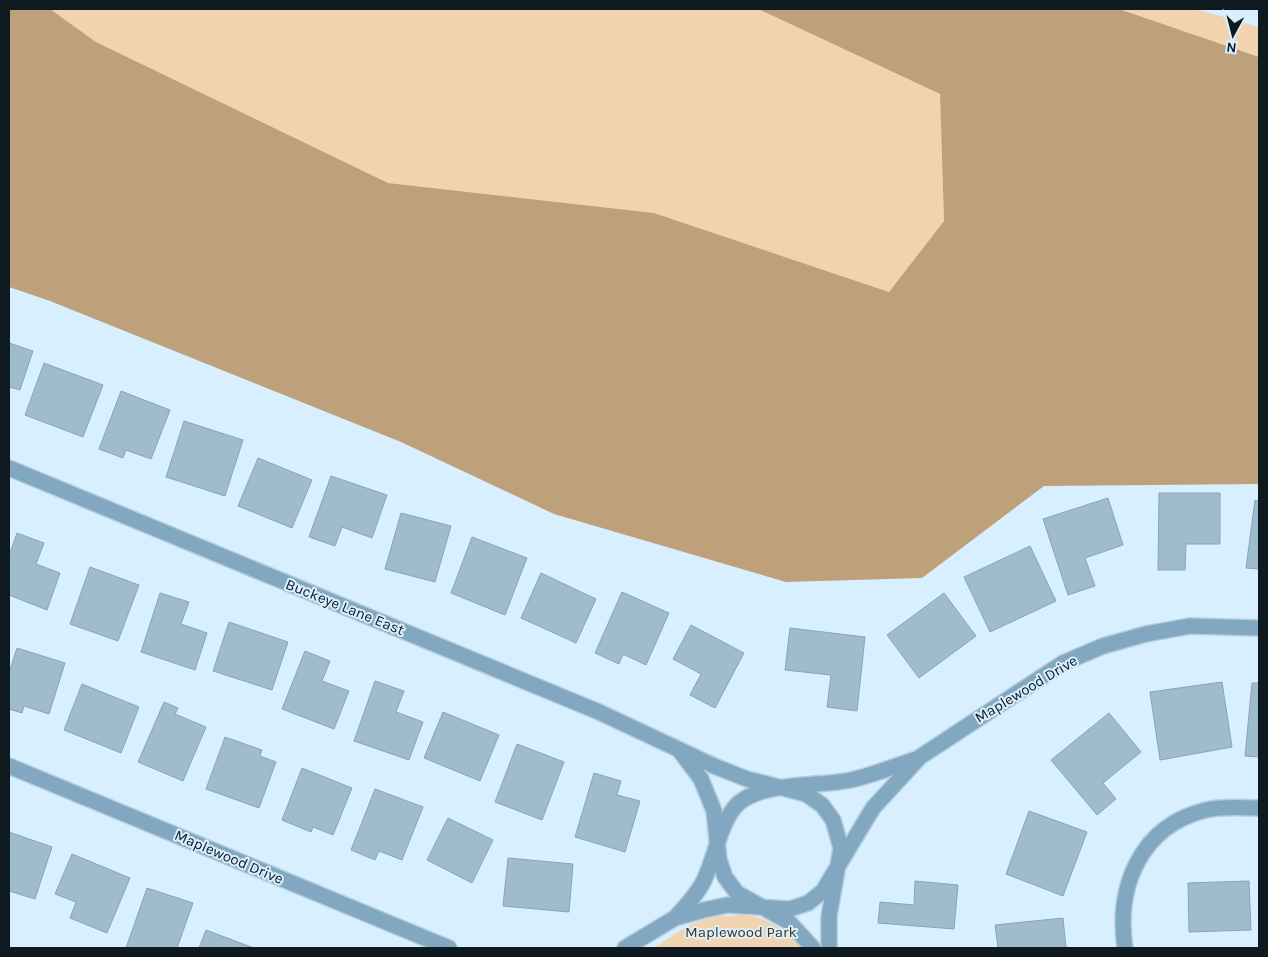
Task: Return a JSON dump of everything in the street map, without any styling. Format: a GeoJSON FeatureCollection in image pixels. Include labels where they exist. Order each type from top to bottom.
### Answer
{"type":"FeatureCollection","features":[{"type":"Feature","properties":{"kind":"street","name":"Buckeye Lane East"},"geometry":{"type":"LineString","coordinates":[[9,468],[599,712],[747,779],[806,794],[822,805],[834,820],[840,848],[838,867]]}},
{"type":"Feature","properties":{"kind":"street","name":"Maplewood Drive"},"geometry":{"type":"LineString","coordinates":[[625,948],[675,918],[727,905],[790,909],[808,903],[823,891],[873,808],[920,757],[1063,663],[1104,646],[1146,634],[1190,626],[1259,628]]}},
{"type":"Feature","properties":{"kind":"street","name":"Buckeye Lane East"},"geometry":{"type":"LineString","coordinates":[[680,750],[701,779],[711,800],[718,846]]}},
{"type":"Feature","properties":{"kind":"street","name":"Maplewood Drive"},"geometry":{"type":"LineString","coordinates":[[675,918],[704,881],[718,846],[724,822],[735,806],[751,794],[781,788],[851,780],[920,757]]}},
{"type":"Feature","properties":{"kind":"street","name":"Maplewood Drive"},"geometry":{"type":"LineString","coordinates":[[9,766],[450,948]]}},
{"type":"Feature","properties":{"kind":"street"},"geometry":{"type":"LineString","coordinates":[[1126,948],[1122,926],[1125,892],[1130,876],[1148,847],[1174,824],[1204,811],[1221,808],[1259,808]]}},
{"type":"Feature","properties":{"kind":"street","name":"Maplewood Drive"},"geometry":{"type":"LineString","coordinates":[[718,846],[719,859],[725,877],[737,892],[762,907]]}},
{"type":"Feature","properties":{"kind":"street"},"geometry":{"type":"LineString","coordinates":[[829,948],[829,916],[838,867]]}},
{"type":"Feature","properties":{"kind":"street"},"geometry":{"type":"LineString","coordinates":[[762,907],[789,922],[813,948]]}},
{"type":"Feature","properties":{"kind":"green space"},"geometry":{"type":"Polygon","coordinates":[[[50,9],[758,9],[940,94],[944,221],[889,292],[654,213],[388,183],[96,42],[50,9]]]}},
{"type":"Feature","properties":{"kind":"green space"},"geometry":{"type":"Polygon","coordinates":[[[1119,9],[1195,9],[1259,27],[1259,57],[1119,9]]]}},
{"type":"Feature","properties":{"kind":"green space","name":"Maplewood Park"},"geometry":{"type":"Polygon","coordinates":[[[719,915],[751,916],[767,921],[789,935],[801,948],[653,948],[691,924],[719,915]]]}},
{"type":"Feature","properties":{"kind":"shaded area"},"geometry":{"type":"Polygon","coordinates":[[[9,9],[50,9],[96,42],[388,183],[654,213],[889,292],[944,221],[940,94],[758,9],[1119,9],[1259,57],[1259,484],[1044,486],[922,578],[786,582],[554,514],[401,442],[50,301],[9,287],[9,9]]]}},
{"type":"Feature","properties":{"kind":"building"},"geometry":{"type":"Polygon","coordinates":[[[9,343],[33,351],[20,390],[9,387],[9,343]]]}},
{"type":"Feature","properties":{"kind":"building"},"geometry":{"type":"Polygon","coordinates":[[[44,363],[103,385],[83,437],[25,415],[44,363]]]}},
{"type":"Feature","properties":{"kind":"building"},"geometry":{"type":"Polygon","coordinates":[[[121,391],[170,410],[151,459],[126,450],[123,458],[99,449],[121,391]]]}},
{"type":"Feature","properties":{"kind":"building"},"geometry":{"type":"Polygon","coordinates":[[[184,421],[243,440],[225,496],[166,477],[184,421]]]}},
{"type":"Feature","properties":{"kind":"building"},"geometry":{"type":"Polygon","coordinates":[[[258,458],[312,480],[292,528],[238,506],[258,458]]]}},
{"type":"Feature","properties":{"kind":"building"},"geometry":{"type":"Polygon","coordinates":[[[331,476],[387,495],[372,538],[342,527],[335,546],[309,537],[331,476]]]}},
{"type":"Feature","properties":{"kind":"building"},"geometry":{"type":"Polygon","coordinates":[[[1159,493],[1220,493],[1220,544],[1186,544],[1185,570],[1158,570],[1159,493]]]}},
{"type":"Feature","properties":{"kind":"building"},"geometry":{"type":"Polygon","coordinates":[[[1108,498],[1123,545],[1085,558],[1095,586],[1068,595],[1043,519],[1108,498]]]}},
{"type":"Feature","properties":{"kind":"building"},"geometry":{"type":"Polygon","coordinates":[[[1255,500],[1259,501],[1259,569],[1246,568],[1255,500]]]}},
{"type":"Feature","properties":{"kind":"building"},"geometry":{"type":"Polygon","coordinates":[[[401,513],[451,526],[435,582],[385,569],[401,513]]]}},
{"type":"Feature","properties":{"kind":"building"},"geometry":{"type":"Polygon","coordinates":[[[17,533],[44,543],[36,564],[60,573],[47,610],[9,595],[9,556],[17,533]]]}},
{"type":"Feature","properties":{"kind":"building"},"geometry":{"type":"Polygon","coordinates":[[[472,537],[527,558],[505,615],[451,593],[472,537]]]}},
{"type":"Feature","properties":{"kind":"building"},"geometry":{"type":"Polygon","coordinates":[[[1030,546],[1056,601],[990,632],[964,577],[1030,546]]]}},
{"type":"Feature","properties":{"kind":"building"},"geometry":{"type":"Polygon","coordinates":[[[90,567],[139,585],[118,641],[70,624],[90,567]]]}},
{"type":"Feature","properties":{"kind":"building"},"geometry":{"type":"Polygon","coordinates":[[[541,573],[596,599],[576,643],[521,618],[541,573]]]}},
{"type":"Feature","properties":{"kind":"building"},"geometry":{"type":"Polygon","coordinates":[[[622,592],[669,613],[646,665],[623,654],[619,664],[595,653],[622,592]]]}},
{"type":"Feature","properties":{"kind":"building"},"geometry":{"type":"Polygon","coordinates":[[[160,593],[189,602],[181,624],[207,633],[195,670],[141,652],[160,593]]]}},
{"type":"Feature","properties":{"kind":"building"},"geometry":{"type":"Polygon","coordinates":[[[944,593],[976,636],[919,678],[887,635],[944,593]]]}},
{"type":"Feature","properties":{"kind":"building"},"geometry":{"type":"Polygon","coordinates":[[[229,622],[288,642],[272,690],[213,671],[229,622]]]}},
{"type":"Feature","properties":{"kind":"building"},"geometry":{"type":"Polygon","coordinates":[[[691,625],[744,653],[715,708],[690,695],[701,674],[673,659],[691,625]]]}},
{"type":"Feature","properties":{"kind":"building"},"geometry":{"type":"Polygon","coordinates":[[[790,628],[865,637],[857,711],[827,707],[831,675],[785,670],[790,628]]]}},
{"type":"Feature","properties":{"kind":"building"},"geometry":{"type":"Polygon","coordinates":[[[17,648],[65,663],[49,714],[24,706],[22,713],[9,709],[9,673],[17,648]]]}},
{"type":"Feature","properties":{"kind":"building"},"geometry":{"type":"Polygon","coordinates":[[[305,651],[330,661],[322,681],[349,691],[334,729],[282,709],[305,651]]]}},
{"type":"Feature","properties":{"kind":"building"},"geometry":{"type":"Polygon","coordinates":[[[375,681],[404,691],[396,712],[423,722],[409,760],[354,741],[375,681]]]}},
{"type":"Feature","properties":{"kind":"building"},"geometry":{"type":"Polygon","coordinates":[[[1222,682],[1232,747],[1160,760],[1150,692],[1222,682]]]}},
{"type":"Feature","properties":{"kind":"building"},"geometry":{"type":"Polygon","coordinates":[[[1252,683],[1259,683],[1259,757],[1245,756],[1252,683]]]}},
{"type":"Feature","properties":{"kind":"building"},"geometry":{"type":"Polygon","coordinates":[[[82,684],[139,707],[121,753],[64,730],[82,684]]]}},
{"type":"Feature","properties":{"kind":"building"},"geometry":{"type":"Polygon","coordinates":[[[164,702],[178,708],[175,714],[206,727],[183,781],[138,762],[164,702]]]}},
{"type":"Feature","properties":{"kind":"building"},"geometry":{"type":"Polygon","coordinates":[[[443,712],[499,735],[480,781],[424,758],[443,712]]]}},
{"type":"Feature","properties":{"kind":"building"},"geometry":{"type":"Polygon","coordinates":[[[1109,713],[1141,752],[1103,783],[1116,799],[1097,815],[1051,760],[1109,713]]]}},
{"type":"Feature","properties":{"kind":"building"},"geometry":{"type":"Polygon","coordinates":[[[225,737],[262,750],[260,756],[276,762],[259,808],[206,789],[225,737]]]}},
{"type":"Feature","properties":{"kind":"building"},"geometry":{"type":"Polygon","coordinates":[[[517,744],[564,762],[542,820],[495,802],[517,744]]]}},
{"type":"Feature","properties":{"kind":"building"},"geometry":{"type":"Polygon","coordinates":[[[302,768],[352,788],[333,835],[313,827],[311,832],[282,820],[302,768]]]}},
{"type":"Feature","properties":{"kind":"building"},"geometry":{"type":"Polygon","coordinates":[[[594,773],[621,781],[617,795],[640,801],[625,852],[575,837],[594,773]]]}},
{"type":"Feature","properties":{"kind":"building"},"geometry":{"type":"Polygon","coordinates":[[[375,789],[423,807],[402,860],[379,851],[375,860],[351,850],[375,789]]]}},
{"type":"Feature","properties":{"kind":"building"},"geometry":{"type":"Polygon","coordinates":[[[1029,811],[1087,832],[1063,896],[1006,874],[1029,811]]]}},
{"type":"Feature","properties":{"kind":"building"},"geometry":{"type":"Polygon","coordinates":[[[448,818],[493,840],[472,883],[427,860],[448,818]]]}},
{"type":"Feature","properties":{"kind":"building"},"geometry":{"type":"Polygon","coordinates":[[[9,832],[52,847],[35,899],[9,891],[9,832]]]}},
{"type":"Feature","properties":{"kind":"building"},"geometry":{"type":"Polygon","coordinates":[[[72,854],[130,878],[107,933],[70,918],[76,902],[55,894],[72,854]]]}},
{"type":"Feature","properties":{"kind":"building"},"geometry":{"type":"Polygon","coordinates":[[[508,858],[573,864],[569,912],[503,906],[508,858]]]}},
{"type":"Feature","properties":{"kind":"building"},"geometry":{"type":"Polygon","coordinates":[[[915,881],[958,885],[954,929],[878,923],[880,902],[914,905],[915,881]]]}},
{"type":"Feature","properties":{"kind":"building"},"geometry":{"type":"Polygon","coordinates":[[[1249,881],[1251,930],[1189,932],[1188,883],[1249,881]]]}},
{"type":"Feature","properties":{"kind":"building"},"geometry":{"type":"Polygon","coordinates":[[[147,888],[193,903],[177,948],[126,948],[147,888]]]}},
{"type":"Feature","properties":{"kind":"building"},"geometry":{"type":"Polygon","coordinates":[[[1063,918],[1066,948],[998,948],[995,925],[1063,918]]]}},
{"type":"Feature","properties":{"kind":"building"},"geometry":{"type":"Polygon","coordinates":[[[206,930],[254,948],[199,948],[206,930]]]}}]}
